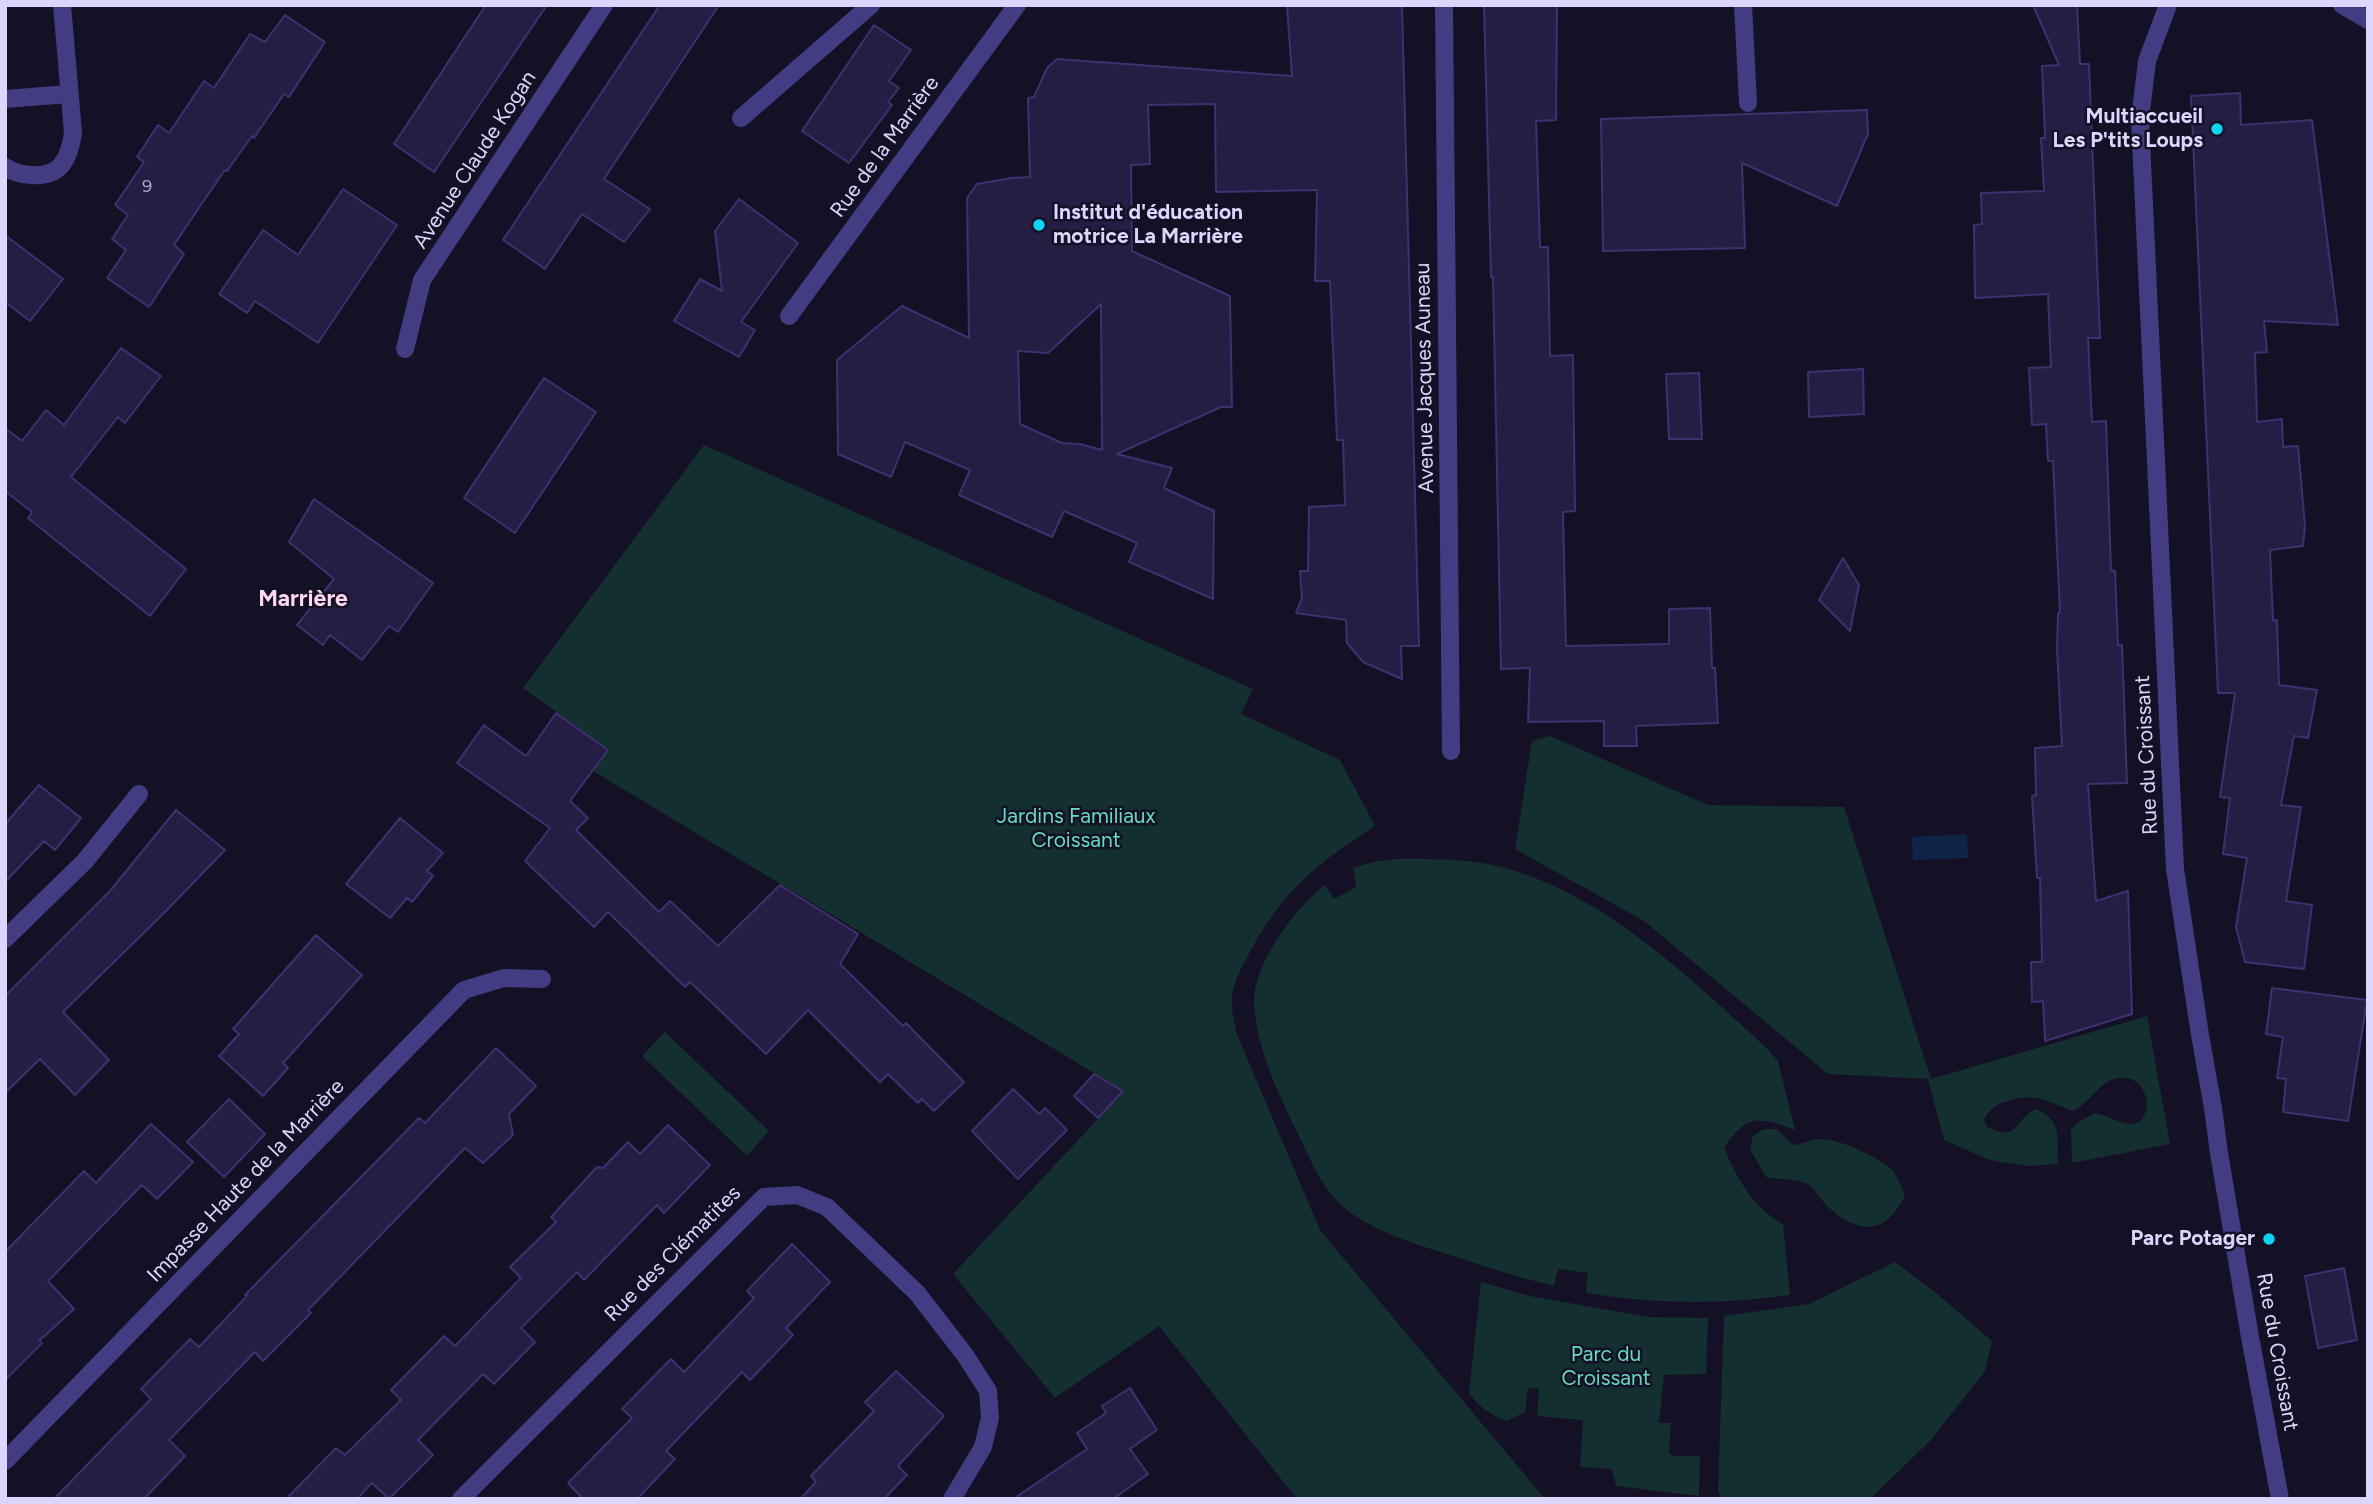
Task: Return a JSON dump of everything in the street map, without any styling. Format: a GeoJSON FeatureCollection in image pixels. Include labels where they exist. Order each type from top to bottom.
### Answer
{"type":"FeatureCollection","features":[{"type":"Feature","properties":{"kind":"street"},"geometry":{"type":"LineString","coordinates":[[5,167],[16,174],[46,176],[59,169],[70,150],[73,133],[62,5]]}},
{"type":"Feature","properties":{"kind":"street","name":"Avenue Claude Kogan"},"geometry":{"type":"LineString","coordinates":[[405,349],[422,280],[604,5]]}},
{"type":"Feature","properties":{"kind":"street"},"geometry":{"type":"LineString","coordinates":[[741,118],[872,5]]}},
{"type":"Feature","properties":{"kind":"street","name":"Rue de la Marrière"},"geometry":{"type":"LineString","coordinates":[[789,316],[1017,5]]}},
{"type":"Feature","properties":{"kind":"street","name":"Avenue Jacques Auneau"},"geometry":{"type":"LineString","coordinates":[[1444,5],[1451,751]]}},
{"type":"Feature","properties":{"kind":"street"},"geometry":{"type":"LineString","coordinates":[[1743,5],[1748,103]]}},
{"type":"Feature","properties":{"kind":"street","name":"Rue du Croissant"},"geometry":{"type":"LineString","coordinates":[[2168,5],[2147,61],[2140,119],[2175,869],[2219,1153],[2280,1499]]}},
{"type":"Feature","properties":{"kind":"street"},"geometry":{"type":"LineString","coordinates":[[2342,5],[2368,20]]}},
{"type":"Feature","properties":{"kind":"street"},"geometry":{"type":"LineString","coordinates":[[5,99],[69,94]]}},
{"type":"Feature","properties":{"kind":"street"},"geometry":{"type":"LineString","coordinates":[[5,939],[85,861],[139,794]]}},
{"type":"Feature","properties":{"kind":"street","name":"Impasse Haute de la Marrière"},"geometry":{"type":"LineString","coordinates":[[5,1461],[464,990],[504,978],[542,979]]}},
{"type":"Feature","properties":{"kind":"street","name":"Rue des Clématites"},"geometry":{"type":"LineString","coordinates":[[461,1499],[764,1197],[797,1195],[827,1207],[917,1293],[965,1355],[988,1391],[990,1418],[983,1447],[952,1499]]}},
{"type":"Feature","properties":{"kind":"green space","name":"Jardins Familiaux Croissant"},"geometry":{"type":"Polygon","coordinates":[[[704,445],[1253,689],[1241,714],[1340,760],[1375,826],[1304,879],[1264,928],[1241,968],[1232,994],[1236,1032],[1320,1230],[1545,1499],[1297,1499],[1159,1326],[1055,1398],[953,1274],[1124,1091],[593,771],[608,749],[523,688],[704,445]]]}},
{"type":"Feature","properties":{"kind":"green space"},"geometry":{"type":"Polygon","coordinates":[[[1550,736],[1708,805],[1844,807],[1931,1079],[2147,1016],[2170,1144],[2072,1163],[2071,1130],[2077,1123],[2095,1113],[2131,1124],[2144,1115],[2146,1097],[2136,1082],[2127,1078],[2109,1081],[2084,1104],[2072,1111],[2031,1098],[2015,1099],[1992,1108],[1984,1120],[1987,1127],[1998,1131],[2011,1131],[2036,1109],[2055,1125],[2058,1164],[2027,1166],[1990,1160],[1944,1140],[1928,1080],[1930,1079],[1828,1074],[1644,921],[1515,849],[1532,741],[1550,736]]]}},
{"type":"Feature","properties":{"kind":"green space","name":"Parc du Croissant"},"geometry":{"type":"Polygon","coordinates":[[[1395,859],[1488,864],[1539,879],[1575,897],[1645,942],[1768,1049],[1778,1061],[1795,1130],[1772,1122],[1754,1121],[1739,1129],[1724,1148],[1747,1191],[1763,1210],[1783,1224],[1790,1295],[1688,1302],[1586,1293],[1588,1273],[1558,1269],[1554,1286],[1426,1248],[1387,1233],[1341,1205],[1312,1164],[1269,1069],[1256,1021],[1255,989],[1260,973],[1278,939],[1313,895],[1325,885],[1334,899],[1356,887],[1353,868],[1395,859]]]}},
{"type":"Feature","properties":{"kind":"green space"},"geometry":{"type":"Polygon","coordinates":[[[665,1032],[769,1131],[747,1156],[642,1056],[665,1032]]]}},
{"type":"Feature","properties":{"kind":"green space"},"geometry":{"type":"Polygon","coordinates":[[[1764,1129],[1777,1129],[1793,1145],[1820,1139],[1859,1150],[1892,1170],[1905,1195],[1889,1218],[1880,1224],[1870,1227],[1850,1222],[1838,1216],[1809,1185],[1799,1181],[1766,1177],[1750,1149],[1753,1136],[1764,1129]]]}},
{"type":"Feature","properties":{"kind":"green space"},"geometry":{"type":"Polygon","coordinates":[[[1895,1262],[1992,1341],[1985,1371],[1931,1440],[1870,1499],[1721,1499],[1718,1489],[1724,1316],[1809,1304],[1895,1262]]]}},
{"type":"Feature","properties":{"kind":"green space","name":"Parc du Croissant"},"geometry":{"type":"Polygon","coordinates":[[[1481,1282],[1530,1296],[1648,1317],[1708,1318],[1706,1374],[1664,1375],[1659,1423],[1671,1423],[1669,1453],[1673,1456],[1700,1456],[1699,1496],[1616,1486],[1612,1469],[1580,1467],[1583,1420],[1537,1416],[1539,1389],[1528,1388],[1525,1412],[1507,1421],[1477,1403],[1469,1393],[1481,1282]]]}},
{"type":"Feature","properties":{"kind":"water"},"geometry":{"type":"Polygon","coordinates":[[[1967,834],[1968,858],[1913,860],[1912,837],[1967,834]]]}},
{"type":"Feature","properties":{"kind":"building"},"geometry":{"type":"Polygon","coordinates":[[[486,5],[547,5],[434,172],[394,144],[486,5]]]}},
{"type":"Feature","properties":{"kind":"building"},"geometry":{"type":"Polygon","coordinates":[[[660,5],[719,5],[604,179],[650,209],[624,242],[582,214],[545,269],[503,240],[660,5]]]}},
{"type":"Feature","properties":{"kind":"building"},"geometry":{"type":"Polygon","coordinates":[[[1287,5],[1402,5],[1419,646],[1401,646],[1402,679],[1363,662],[1347,643],[1346,620],[1296,613],[1302,598],[1300,571],[1308,571],[1309,507],[1345,505],[1343,440],[1337,440],[1330,281],[1315,281],[1317,190],[1216,192],[1215,104],[1148,105],[1150,164],[1131,165],[1132,251],[1230,296],[1232,407],[1221,407],[1117,454],[1172,468],[1164,488],[1214,511],[1213,599],[1129,562],[1137,543],[1064,511],[1052,537],[959,495],[970,470],[905,442],[891,477],[838,454],[837,360],[902,306],[969,338],[967,198],[977,184],[1030,177],[1028,98],[1034,97],[1047,68],[1057,59],[1292,76],[1287,5]],[[1101,304],[1048,353],[1018,351],[1020,424],[1062,443],[1080,444],[1102,450],[1101,304]]]}},
{"type":"Feature","properties":{"kind":"building"},"geometry":{"type":"Polygon","coordinates":[[[1484,5],[1557,5],[1556,120],[1536,121],[1540,247],[1548,247],[1550,356],[1573,355],[1575,511],[1563,512],[1566,646],[1669,644],[1669,609],[1710,608],[1712,668],[1715,668],[1718,723],[1636,726],[1637,746],[1604,746],[1604,721],[1528,722],[1530,668],[1501,669],[1484,5]]]}},
{"type":"Feature","properties":{"kind":"building"},"geometry":{"type":"Polygon","coordinates":[[[2033,5],[2077,5],[2080,64],[2089,64],[2100,338],[2088,338],[2092,422],[2106,421],[2111,570],[2115,571],[2118,645],[2122,645],[2127,783],[2088,784],[2096,901],[2128,891],[2132,1014],[2045,1041],[2043,1001],[2032,1002],[2031,962],[2042,962],[2040,878],[2037,878],[2032,796],[2036,795],[2035,748],[2062,746],[2057,649],[2060,613],[2053,461],[2048,461],[2046,424],[2032,425],[2029,368],[2051,367],[2048,294],[1975,298],[1974,225],[1982,224],[1981,193],[2044,191],[2041,138],[2045,138],[2042,66],[2059,65],[2033,5]]]}},
{"type":"Feature","properties":{"kind":"building"},"geometry":{"type":"Polygon","coordinates":[[[285,15],[325,42],[289,97],[284,94],[254,138],[252,136],[227,171],[225,170],[174,245],[184,254],[149,307],[107,278],[126,250],[112,239],[128,215],[115,205],[144,162],[137,157],[158,125],[169,133],[204,81],[214,88],[250,34],[265,42],[285,15]]]}},
{"type":"Feature","properties":{"kind":"building"},"geometry":{"type":"Polygon","coordinates":[[[874,25],[911,50],[889,81],[899,88],[888,102],[892,105],[849,163],[802,131],[874,25]]]}},
{"type":"Feature","properties":{"kind":"building"},"geometry":{"type":"Polygon","coordinates":[[[2240,93],[2241,125],[2312,120],[2338,325],[2264,321],[2267,352],[2255,353],[2257,422],[2282,419],[2283,447],[2298,446],[2305,526],[2303,546],[2270,550],[2273,621],[2277,620],[2279,685],[2317,690],[2308,738],[2294,736],[2281,805],[2301,807],[2286,901],[2312,905],[2304,969],[2245,962],[2236,927],[2247,858],[2223,854],[2230,798],[2220,797],[2235,693],[2218,693],[2191,96],[2240,93]]]}},
{"type":"Feature","properties":{"kind":"building"},"geometry":{"type":"Polygon","coordinates":[[[1867,110],[1868,134],[1837,206],[1742,163],[1745,248],[1603,251],[1601,119],[1867,110]]]}},
{"type":"Feature","properties":{"kind":"building"},"geometry":{"type":"Polygon","coordinates":[[[343,189],[397,225],[318,343],[255,301],[247,313],[219,294],[263,230],[298,255],[343,189]]]}},
{"type":"Feature","properties":{"kind":"building"},"geometry":{"type":"Polygon","coordinates":[[[739,199],[798,243],[741,322],[755,330],[739,357],[674,321],[700,279],[722,291],[715,231],[739,199]]]}},
{"type":"Feature","properties":{"kind":"building"},"geometry":{"type":"Polygon","coordinates":[[[5,235],[63,279],[30,321],[5,302],[5,235]]]}},
{"type":"Feature","properties":{"kind":"building"},"geometry":{"type":"Polygon","coordinates":[[[121,348],[161,376],[125,423],[118,417],[71,477],[186,569],[150,616],[28,518],[32,512],[5,491],[5,428],[22,441],[46,410],[64,425],[121,348]]]}},
{"type":"Feature","properties":{"kind":"building"},"geometry":{"type":"Polygon","coordinates":[[[1863,369],[1864,414],[1809,417],[1808,372],[1863,369]]]}},
{"type":"Feature","properties":{"kind":"building"},"geometry":{"type":"Polygon","coordinates":[[[1699,373],[1702,439],[1669,439],[1666,374],[1699,373]]]}},
{"type":"Feature","properties":{"kind":"building"},"geometry":{"type":"Polygon","coordinates":[[[544,378],[596,412],[515,533],[464,498],[544,378]]]}},
{"type":"Feature","properties":{"kind":"building"},"geometry":{"type":"Polygon","coordinates":[[[314,499],[433,583],[398,632],[389,626],[362,660],[330,635],[323,645],[297,625],[334,579],[289,542],[314,499]]]}},
{"type":"Feature","properties":{"kind":"building"},"geometry":{"type":"Polygon","coordinates":[[[1843,558],[1859,585],[1850,631],[1819,600],[1843,558]]]}},
{"type":"Feature","properties":{"kind":"building"},"geometry":{"type":"Polygon","coordinates":[[[556,713],[608,750],[570,801],[588,818],[576,830],[659,912],[670,901],[718,946],[780,885],[858,934],[840,964],[903,1026],[906,1023],[964,1082],[934,1111],[922,1099],[918,1103],[888,1074],[880,1082],[808,1010],[766,1054],[690,982],[685,987],[608,912],[594,927],[525,861],[550,828],[457,763],[484,725],[526,756],[556,713]]]}},
{"type":"Feature","properties":{"kind":"building"},"geometry":{"type":"Polygon","coordinates":[[[39,785],[81,818],[55,850],[44,841],[5,882],[5,824],[39,785]]]}},
{"type":"Feature","properties":{"kind":"building"},"geometry":{"type":"Polygon","coordinates":[[[176,810],[225,850],[63,1012],[109,1060],[75,1095],[40,1059],[5,1093],[5,996],[110,891],[176,810]]]}},
{"type":"Feature","properties":{"kind":"building"},"geometry":{"type":"Polygon","coordinates":[[[400,818],[443,853],[427,871],[433,876],[412,902],[407,898],[390,918],[346,884],[400,818]]]}},
{"type":"Feature","properties":{"kind":"building"},"geometry":{"type":"Polygon","coordinates":[[[316,935],[362,975],[283,1063],[288,1068],[263,1096],[219,1056],[239,1034],[233,1029],[316,935]]]}},
{"type":"Feature","properties":{"kind":"building"},"geometry":{"type":"Polygon","coordinates":[[[2272,988],[2367,1000],[2348,1121],[2283,1112],[2286,1079],[2277,1078],[2283,1037],[2266,1034],[2272,988]]]}},
{"type":"Feature","properties":{"kind":"building"},"geometry":{"type":"Polygon","coordinates":[[[496,1048],[536,1086],[509,1114],[513,1135],[483,1163],[465,1148],[308,1310],[311,1313],[263,1361],[255,1352],[169,1440],[185,1456],[144,1499],[54,1499],[151,1399],[141,1389],[190,1339],[199,1347],[247,1296],[245,1295],[419,1118],[425,1123],[496,1048]]]}},
{"type":"Feature","properties":{"kind":"building"},"geometry":{"type":"Polygon","coordinates":[[[1094,1074],[1123,1091],[1098,1118],[1074,1096],[1094,1074]]]}},
{"type":"Feature","properties":{"kind":"building"},"geometry":{"type":"Polygon","coordinates":[[[1013,1089],[1039,1114],[1045,1108],[1067,1130],[1018,1179],[972,1131],[1013,1089]]]}},
{"type":"Feature","properties":{"kind":"building"},"geometry":{"type":"Polygon","coordinates":[[[229,1099],[265,1134],[224,1177],[187,1142],[229,1099]]]}},
{"type":"Feature","properties":{"kind":"building"},"geometry":{"type":"Polygon","coordinates":[[[151,1124],[193,1162],[157,1199],[142,1185],[48,1281],[74,1309],[39,1341],[42,1343],[5,1380],[5,1252],[84,1171],[96,1183],[151,1124]]]}},
{"type":"Feature","properties":{"kind":"building"},"geometry":{"type":"Polygon","coordinates":[[[668,1125],[710,1165],[664,1213],[657,1205],[584,1280],[577,1272],[521,1328],[535,1342],[494,1384],[483,1374],[418,1440],[433,1455],[389,1499],[372,1483],[357,1499],[286,1499],[336,1448],[345,1455],[401,1400],[391,1390],[444,1336],[455,1346],[521,1278],[510,1267],[556,1222],[551,1217],[597,1167],[603,1168],[628,1142],[640,1154],[668,1125]]]}},
{"type":"Feature","properties":{"kind":"building"},"geometry":{"type":"Polygon","coordinates":[[[792,1244],[830,1282],[786,1328],[793,1335],[750,1380],[742,1372],[666,1451],[675,1459],[637,1499],[583,1499],[568,1483],[632,1418],[622,1409],[671,1359],[684,1372],[754,1298],[747,1291],[792,1244]]]}},
{"type":"Feature","properties":{"kind":"building"},"geometry":{"type":"Polygon","coordinates":[[[2344,1268],[2357,1340],[2318,1348],[2305,1276],[2344,1268]]]}},
{"type":"Feature","properties":{"kind":"building"},"geometry":{"type":"Polygon","coordinates":[[[896,1371],[944,1416],[898,1466],[907,1475],[884,1499],[800,1499],[816,1482],[811,1476],[874,1411],[865,1402],[896,1371]]]}},
{"type":"Feature","properties":{"kind":"building"},"geometry":{"type":"Polygon","coordinates":[[[1130,1388],[1157,1430],[1130,1449],[1148,1474],[1113,1499],[1013,1499],[1087,1449],[1077,1433],[1106,1413],[1102,1406],[1130,1388]]]}},
{"type":"Feature","properties":{"kind":"place","name":"Multiaccueil Les P'tits Loups"},"geometry":{"type":"Point","coordinates":[2217,129]}},
{"type":"Feature","properties":{"kind":"place","name":"Institut d'éducation motrice La Marrière"},"geometry":{"type":"Point","coordinates":[1039,225]}},
{"type":"Feature","properties":{"kind":"place","name":"Parc Potager"},"geometry":{"type":"Point","coordinates":[2269,1239]}},
{"type":"Feature","properties":{"kind":"district","name":"Marrière"},"geometry":{"type":"Point","coordinates":[303,599]}}]}
